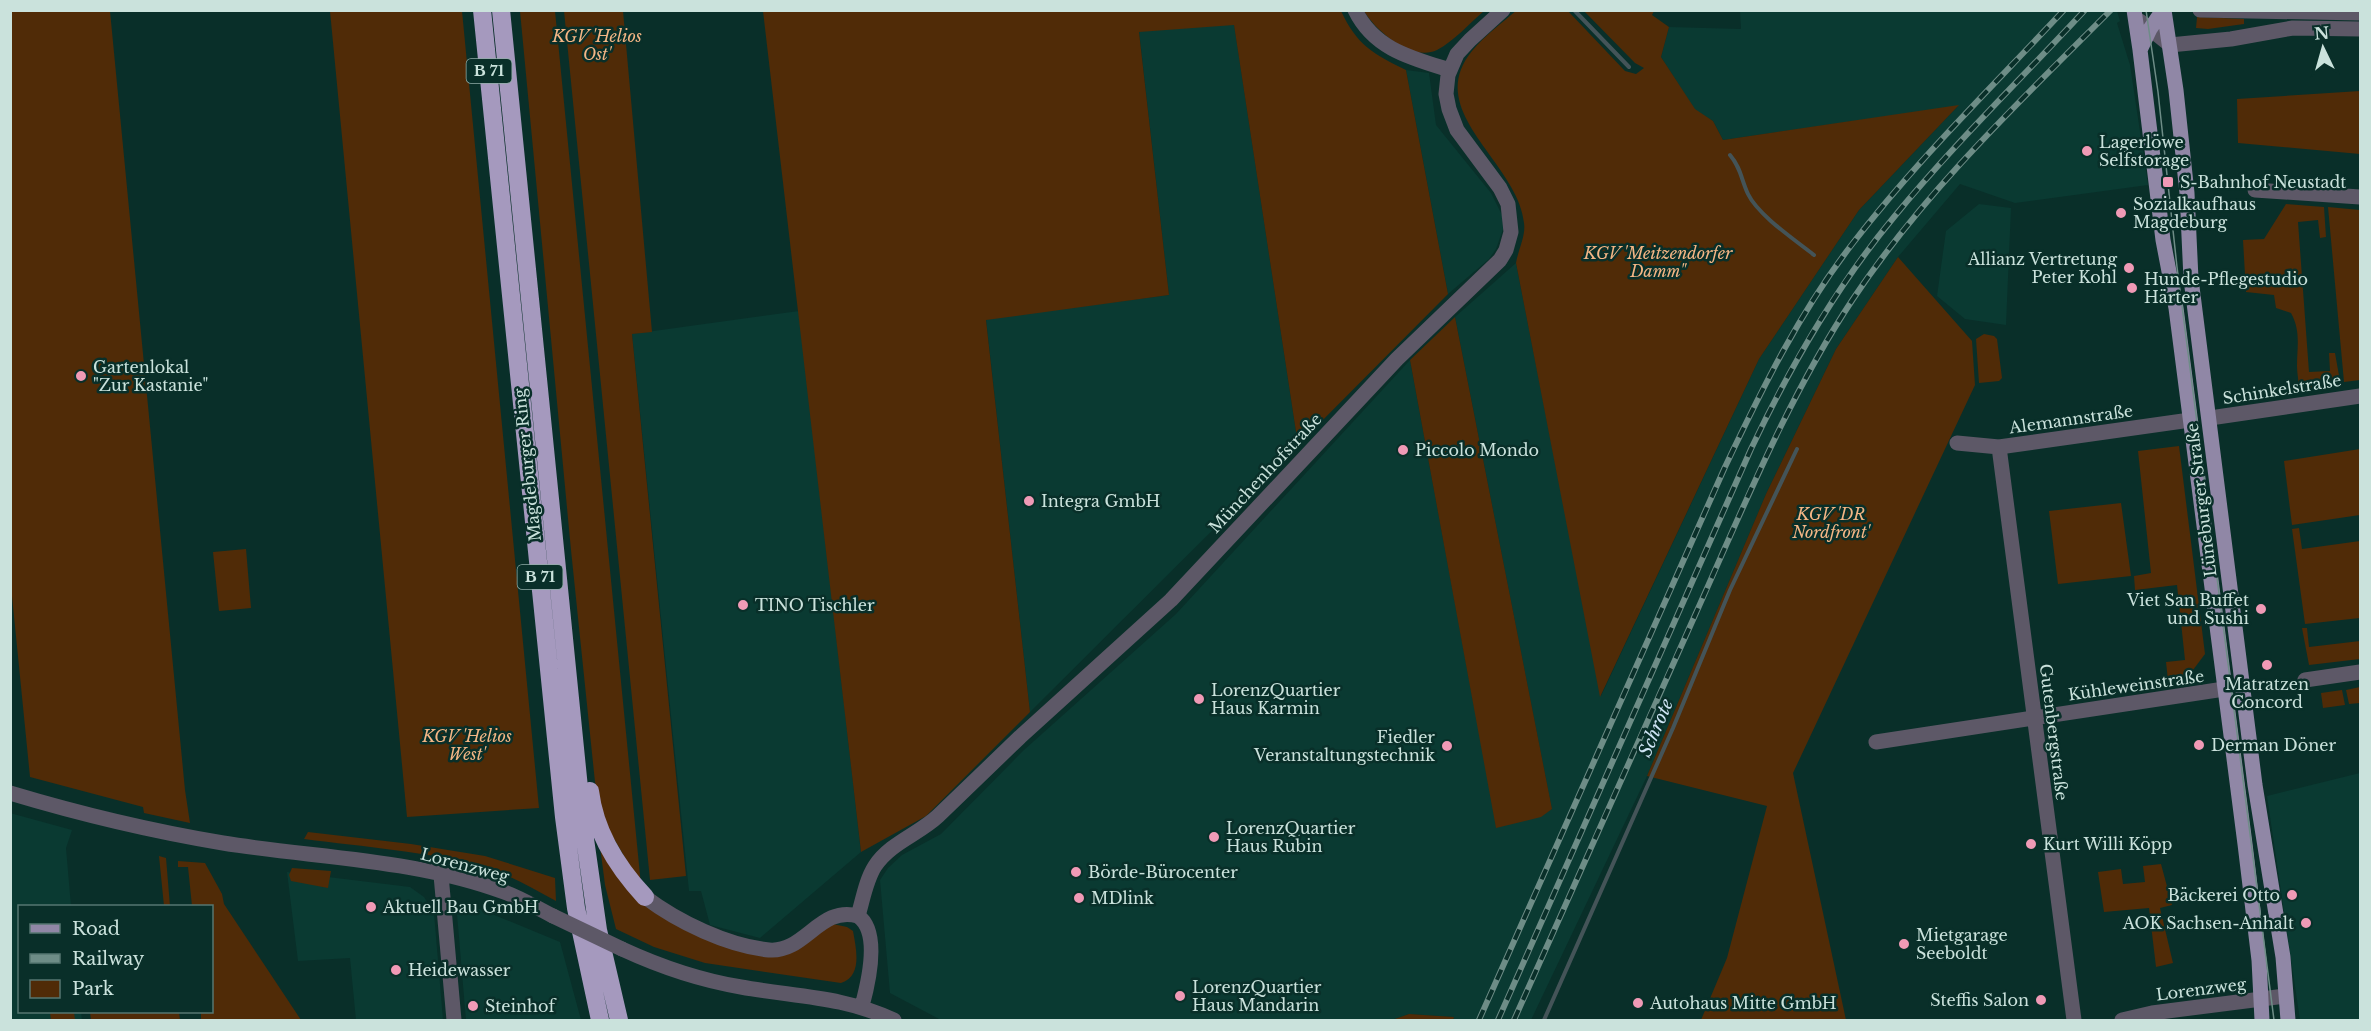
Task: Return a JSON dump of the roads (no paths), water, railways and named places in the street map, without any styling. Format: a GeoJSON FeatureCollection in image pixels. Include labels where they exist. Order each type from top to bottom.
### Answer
{"type":"FeatureCollection","features":[{"type":"Feature","properties":{"kind":"highway","name":"Magdeburger Ring"},"geometry":{"type":"LineString","coordinates":[[482,10],[564,817],[576,908],[600,1020]]}},
{"type":"Feature","properties":{"kind":"highway","name":"Magdeburger Ring"},"geometry":{"type":"LineString","coordinates":[[501,10],[570,699],[592,894],[600,942],[619,1020]]}},
{"type":"Feature","properties":{"kind":"highway"},"geometry":{"type":"LineString","coordinates":[[570,699],[581,714],[591,800],[599,828],[614,857],[645,897]]}},
{"type":"Feature","properties":{"kind":"main road"},"geometry":{"type":"LineString","coordinates":[[2140,50],[2163,10]]}},
{"type":"Feature","properties":{"kind":"main road","name":"Lüneburger Straße"},"geometry":{"type":"LineString","coordinates":[[2163,10],[2170,45],[2187,193],[2191,279],[2255,784],[2283,957],[2288,1020]]}},
{"type":"Feature","properties":{"kind":"main road","name":"Lüneburger Straße"},"geometry":{"type":"LineString","coordinates":[[2134,14],[2163,240],[2174,296],[2246,844],[2259,960],[2262,1020]]}},
{"type":"Feature","properties":{"kind":"street"},"geometry":{"type":"LineString","coordinates":[[1355,10],[1366,30],[1384,45],[1409,57],[1450,70]]}},
{"type":"Feature","properties":{"kind":"street","name":"Münchenhofstraße"},"geometry":{"type":"LineString","coordinates":[[858,916],[873,869],[886,853],[931,823],[1020,737],[1171,600],[1397,359],[1500,260],[1511,232],[1509,209],[1500,188],[1453,122],[1446,94],[1450,70],[1462,48],[1503,10]]}},
{"type":"Feature","properties":{"kind":"street"},"geometry":{"type":"LineString","coordinates":[[2200,10],[2361,13]]}},
{"type":"Feature","properties":{"kind":"street"},"geometry":{"type":"LineString","coordinates":[[2134,14],[2170,45],[2231,39],[2293,28],[2361,29]]}},
{"type":"Feature","properties":{"kind":"street"},"geometry":{"type":"LineString","coordinates":[[2255,190],[2361,197]]}},
{"type":"Feature","properties":{"kind":"street","name":"Schinkelstraße"},"geometry":{"type":"LineString","coordinates":[[2210,418],[2361,396]]}},
{"type":"Feature","properties":{"kind":"street","name":"Alemannstraße"},"geometry":{"type":"LineString","coordinates":[[1957,443],[1999,447],[2190,420]]}},
{"type":"Feature","properties":{"kind":"street","name":"Gutenbergstraße"},"geometry":{"type":"LineString","coordinates":[[1999,447],[2074,1020]]}},
{"type":"Feature","properties":{"kind":"street"},"geometry":{"type":"LineString","coordinates":[[2305,680],[2361,672]]}},
{"type":"Feature","properties":{"kind":"street","name":"Kühleweinstraße"},"geometry":{"type":"LineString","coordinates":[[1876,742],[2224,690]]}},
{"type":"Feature","properties":{"kind":"street","name":"Lorenzweg"},"geometry":{"type":"LineString","coordinates":[[10,793],[72,811],[181,836],[381,864],[441,875],[506,893],[669,970],[741,987],[821,997],[862,1006],[894,1020]]}},
{"type":"Feature","properties":{"kind":"street"},"geometry":{"type":"LineString","coordinates":[[441,875],[454,1020]]}},
{"type":"Feature","properties":{"kind":"street"},"geometry":{"type":"LineString","coordinates":[[645,897],[668,914],[694,927],[753,947],[776,951],[795,944],[830,917],[849,914],[858,916],[867,927],[871,957],[862,1006]]}},
{"type":"Feature","properties":{"kind":"street","name":"Lorenzweg"},"geometry":{"type":"LineString","coordinates":[[2122,1020],[2152,1013],[2285,996]]}},
{"type":"Feature","properties":{"kind":"waterway"},"geometry":{"type":"LineString","coordinates":[[1574,10],[1629,67]]}},
{"type":"Feature","properties":{"kind":"waterway"},"geometry":{"type":"LineString","coordinates":[[1730,155],[1753,202],[1778,227],[1814,255]]}},
{"type":"Feature","properties":{"kind":"waterway","name":"Schrote"},"geometry":{"type":"LineString","coordinates":[[1544,1020],[1673,728],[1730,590],[1797,449]]}},
{"type":"Feature","properties":{"kind":"tram line"},"geometry":{"type":"LineString","coordinates":[[2146,10],[2274,1020]]}},
{"type":"Feature","properties":{"kind":"railway"},"geometry":{"type":"LineString","coordinates":[[1479,1020],[1725,467],[1799,323],[1853,243],[1903,182],[2064,10]]}},
{"type":"Feature","properties":{"kind":"railway"},"geometry":{"type":"LineString","coordinates":[[1498,1020],[1751,449],[1798,358],[1852,272],[1894,217],[1963,138],[2085,10]]}},
{"type":"Feature","properties":{"kind":"railway"},"geometry":{"type":"LineString","coordinates":[[1514,1020],[1768,453],[1787,413],[1830,336],[1853,299],[1910,222],[1974,148],[2111,10]]}},
{"type":"Feature","properties":{"kind":"place","name":"Lagerlöwe Selfstorage"},"geometry":{"type":"Point","coordinates":[2087,151]}},
{"type":"Feature","properties":{"kind":"place","name":"S-Bahnhof Neustadt"},"geometry":{"type":"Point","coordinates":[2168,182]}},
{"type":"Feature","properties":{"kind":"place","name":"Sozialkaufhaus Magdeburg"},"geometry":{"type":"Point","coordinates":[2121,213]}},
{"type":"Feature","properties":{"kind":"place","name":"Allianz Vertretung Peter Kohl"},"geometry":{"type":"Point","coordinates":[2129,268]}},
{"type":"Feature","properties":{"kind":"place","name":"Hunde-Pflegestudio Härter"},"geometry":{"type":"Point","coordinates":[2132,288]}},
{"type":"Feature","properties":{"kind":"place","name":"Gartenlokal \"Zur Kastanie\""},"geometry":{"type":"Point","coordinates":[81,376]}},
{"type":"Feature","properties":{"kind":"place","name":"Piccolo Mondo"},"geometry":{"type":"Point","coordinates":[1403,450]}},
{"type":"Feature","properties":{"kind":"place","name":"Integra GmbH"},"geometry":{"type":"Point","coordinates":[1029,501]}},
{"type":"Feature","properties":{"kind":"place","name":"TINO Tischler"},"geometry":{"type":"Point","coordinates":[743,605]}},
{"type":"Feature","properties":{"kind":"place","name":"Viet San Buffet und Sushi"},"geometry":{"type":"Point","coordinates":[2261,609]}},
{"type":"Feature","properties":{"kind":"place","name":"Matratzen Concord"},"geometry":{"type":"Point","coordinates":[2267,665]}},
{"type":"Feature","properties":{"kind":"place","name":"LorenzQuartier Haus Karmin"},"geometry":{"type":"Point","coordinates":[1199,699]}},
{"type":"Feature","properties":{"kind":"place","name":"Derman Döner"},"geometry":{"type":"Point","coordinates":[2199,745]}},
{"type":"Feature","properties":{"kind":"place","name":"Fiedler Veranstaltungstechnik"},"geometry":{"type":"Point","coordinates":[1447,746]}},
{"type":"Feature","properties":{"kind":"place","name":"LorenzQuartier Haus Rubin"},"geometry":{"type":"Point","coordinates":[1214,837]}},
{"type":"Feature","properties":{"kind":"place","name":"Kurt Willi Köpp"},"geometry":{"type":"Point","coordinates":[2031,844]}},
{"type":"Feature","properties":{"kind":"place","name":"Börde-Bürocenter"},"geometry":{"type":"Point","coordinates":[1076,872]}},
{"type":"Feature","properties":{"kind":"place","name":"Bäckerei Otto"},"geometry":{"type":"Point","coordinates":[2292,895]}},
{"type":"Feature","properties":{"kind":"place","name":"MDlink"},"geometry":{"type":"Point","coordinates":[1079,898]}},
{"type":"Feature","properties":{"kind":"place","name":"Aktuell Bau GmbH"},"geometry":{"type":"Point","coordinates":[371,907]}},
{"type":"Feature","properties":{"kind":"place","name":"AOK Sachsen-Anhalt"},"geometry":{"type":"Point","coordinates":[2306,923]}},
{"type":"Feature","properties":{"kind":"place","name":"Mietgarage Seeboldt"},"geometry":{"type":"Point","coordinates":[1904,944]}},
{"type":"Feature","properties":{"kind":"place","name":"Heidewasser"},"geometry":{"type":"Point","coordinates":[396,970]}},
{"type":"Feature","properties":{"kind":"place","name":"LorenzQuartier Haus Mandarin"},"geometry":{"type":"Point","coordinates":[1180,996]}},
{"type":"Feature","properties":{"kind":"place","name":"Steffis Salon"},"geometry":{"type":"Point","coordinates":[2041,1000]}},
{"type":"Feature","properties":{"kind":"place","name":"Autohaus Mitte GmbH"},"geometry":{"type":"Point","coordinates":[1638,1003]}},
{"type":"Feature","properties":{"kind":"place","name":"Steinhof"},"geometry":{"type":"Point","coordinates":[473,1006]}},
{"type":"Feature","properties":{"kind":"park label","name":"KGV 'Helios Ost'"},"geometry":{"type":"Point","coordinates":[597,45]}},
{"type":"Feature","properties":{"kind":"park label","name":"KGV 'Meitzendorfer Damm\""},"geometry":{"type":"Point","coordinates":[1658,262]}},
{"type":"Feature","properties":{"kind":"park label","name":"KGV 'DR Nordfront'"},"geometry":{"type":"Point","coordinates":[1831,523]}},
{"type":"Feature","properties":{"kind":"park label","name":"KGV 'Helios West'"},"geometry":{"type":"Point","coordinates":[467,745]}}]}
